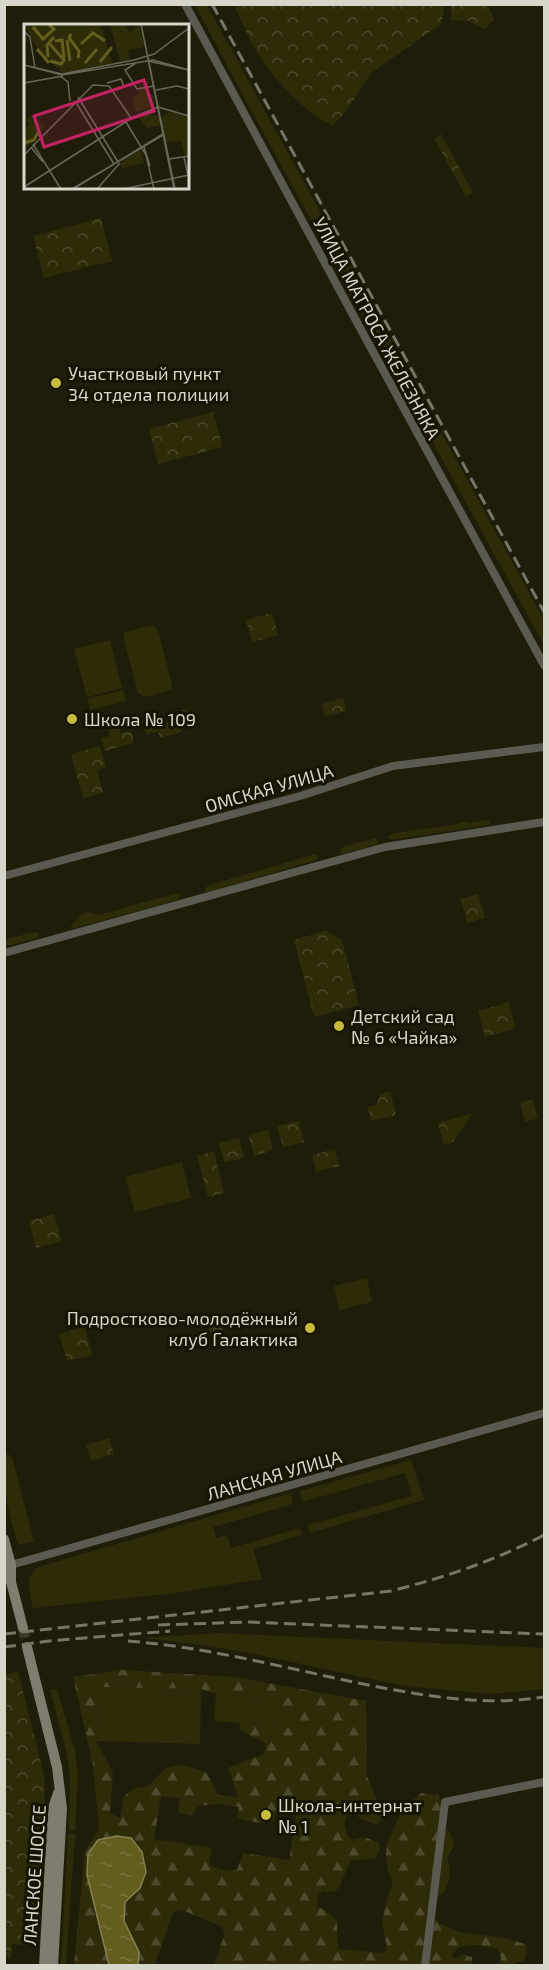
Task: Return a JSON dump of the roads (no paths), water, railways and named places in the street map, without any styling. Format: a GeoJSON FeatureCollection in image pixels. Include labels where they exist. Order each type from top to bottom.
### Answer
{"type":"FeatureCollection","features":[{"type":"Feature","properties":{"kind":"main road"},"geometry":{"type":"LineString","coordinates":[[4,1539],[8,1568],[22,1628]]}},
{"type":"Feature","properties":{"kind":"main road","name":"ЛАНСКОЕ ШОССЕ"},"geometry":{"type":"LineString","coordinates":[[27,1647],[57,1767],[62,1808],[53,1965]]}},
{"type":"Feature","properties":{"kind":"main road","name":"ЛАНСКОЕ ШОССЕ"},"geometry":{"type":"LineString","coordinates":[[44,1965],[53,1808],[59,1788]]}},
{"type":"Feature","properties":{"kind":"street","name":"УЛИЦА МАТРОСА ЖЕЛЕЗНЯКА"},"geometry":{"type":"LineString","coordinates":[[185,4],[544,665]]}},
{"type":"Feature","properties":{"kind":"street","name":"ОМСКАЯ УЛИЦА"},"geometry":{"type":"LineString","coordinates":[[4,876],[300,796],[393,766],[544,747]]}},
{"type":"Feature","properties":{"kind":"street"},"geometry":{"type":"LineString","coordinates":[[4,953],[385,847],[544,822]]}},
{"type":"Feature","properties":{"kind":"street","name":"ЛАНСКАЯ УЛИЦА"},"geometry":{"type":"LineString","coordinates":[[8,1568],[544,1413]]}},
{"type":"Feature","properties":{"kind":"street"},"geometry":{"type":"LineString","coordinates":[[425,1965],[446,1802],[544,1782]]}},
{"type":"Feature","properties":{"kind":"water"},"geometry":{"type":"Polygon","coordinates":[[[117,1836],[131,1838],[142,1852],[146,1872],[140,1888],[125,1902],[124,1921],[139,1952],[138,1965],[109,1965],[87,1875],[88,1854],[98,1840],[117,1836]]]}},
{"type":"Feature","properties":{"kind":"tunnel"},"geometry":{"type":"LineString","coordinates":[[23,1628],[27,1647]]}},
{"type":"Feature","properties":{"kind":"railway"},"geometry":{"type":"LineString","coordinates":[[212,4],[544,612]]}},
{"type":"Feature","properties":{"kind":"railway"},"geometry":{"type":"LineString","coordinates":[[4,1634],[391,1591],[469,1568],[544,1535]]}},
{"type":"Feature","properties":{"kind":"railway"},"geometry":{"type":"LineString","coordinates":[[158,1625],[247,1622],[544,1634]]}},
{"type":"Feature","properties":{"kind":"railway"},"geometry":{"type":"LineString","coordinates":[[4,1647],[170,1631]]}},
{"type":"Feature","properties":{"kind":"railway"},"geometry":{"type":"LineString","coordinates":[[128,1641],[215,1653],[427,1695],[497,1701],[544,1697]]}},
{"type":"Feature","properties":{"kind":"place","name":"Участковый пункт 34 отдела полиции"},"geometry":{"type":"Point","coordinates":[56,383]}},
{"type":"Feature","properties":{"kind":"place","name":"Школа № 109"},"geometry":{"type":"Point","coordinates":[72,719]}},
{"type":"Feature","properties":{"kind":"place","name":"Детский сад № 6 «Чайка»"},"geometry":{"type":"Point","coordinates":[339,1026]}},
{"type":"Feature","properties":{"kind":"place","name":"Подростково-молодёжный клуб Галактика"},"geometry":{"type":"Point","coordinates":[310,1328]}},
{"type":"Feature","properties":{"kind":"place","name":"Школа-интернат № 1"},"geometry":{"type":"Point","coordinates":[266,1815]}}]}
